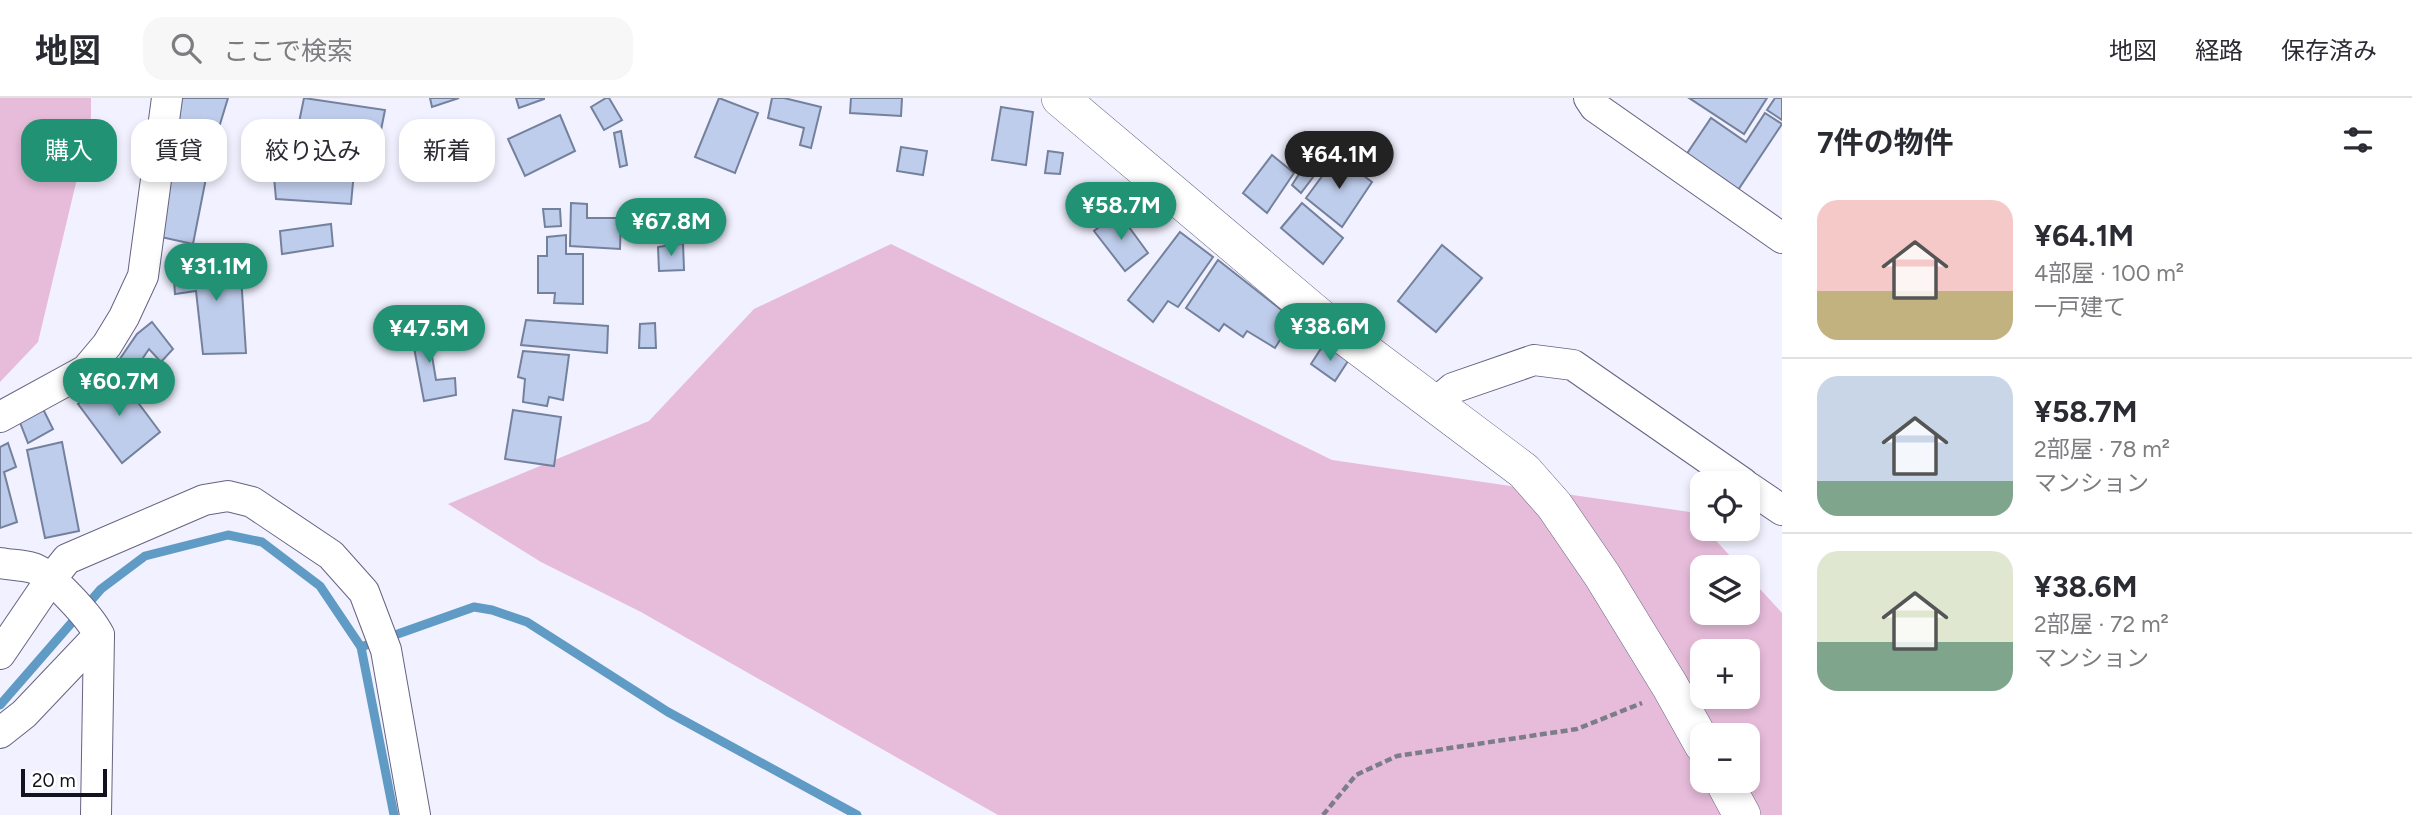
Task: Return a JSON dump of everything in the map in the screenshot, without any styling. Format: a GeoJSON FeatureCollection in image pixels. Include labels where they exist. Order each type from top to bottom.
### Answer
{"type":"FeatureCollection","features":[{"type":"Feature","properties":{"kind":"street"},"geometry":{"type":"LineString","coordinates":[[0,417],[86,370],[107,345],[124,317],[143,276],[167,98]]}},
{"type":"Feature","properties":{"kind":"street"},"geometry":{"type":"LineString","coordinates":[[1060,98],[1323,320],[1524,471],[1554,505],[1602,575],[1691,723]]}},
{"type":"Feature","properties":{"kind":"street"},"geometry":{"type":"LineString","coordinates":[[1589,98],[1595,107],[1782,238]]}},
{"type":"Feature","properties":{"kind":"street"},"geometry":{"type":"LineString","coordinates":[[1435,403],[1453,388],[1534,360],[1573,365],[1726,471]]}},
{"type":"Feature","properties":{"kind":"street"},"geometry":{"type":"LineString","coordinates":[[1760,495],[1782,510]]}},
{"type":"Feature","properties":{"kind":"street"},"geometry":{"type":"LineString","coordinates":[[0,654],[60,589],[67,559],[204,500],[228,496],[252,502],[331,555],[364,592],[383,639],[415,815]]}},
{"type":"Feature","properties":{"kind":"street"},"geometry":{"type":"LineString","coordinates":[[0,563],[34,568],[60,589],[96,628],[96,815]]}},
{"type":"Feature","properties":{"kind":"street"},"geometry":{"type":"LineString","coordinates":[[0,733],[24,714],[96,628]]}},
{"type":"Feature","properties":{"kind":"street"},"geometry":{"type":"LineString","coordinates":[[1730,793],[1742,815]]}},
{"type":"Feature","properties":{"kind":"path"},"geometry":{"type":"LineString","coordinates":[[1323,815],[1356,775],[1397,756],[1577,729],[1644,702],[1670,686]]}},
{"type":"Feature","properties":{"kind":"shaded area"},"geometry":{"type":"Polygon","coordinates":[[[0,98],[91,98],[91,119],[21,119],[21,182],[76,182],[38,342],[0,382],[0,98]]]}},
{"type":"Feature","properties":{"kind":"shaded area"},"geometry":{"type":"Polygon","coordinates":[[[891,244],[1332,460],[1690,512],[1690,541],[1716,541],[1729,555],[1690,555],[1690,625],[1760,625],[1760,589],[1782,613],[1782,815],[998,815],[641,612],[541,562],[448,504],[649,421],[754,309],[891,244]]]}},
{"type":"Feature","properties":{"kind":"building"},"geometry":{"type":"Polygon","coordinates":[[[178,98],[228,98],[222,119],[172,118],[178,98]]]}},
{"type":"Feature","properties":{"kind":"building"},"geometry":{"type":"Polygon","coordinates":[[[304,98],[385,110],[383,119],[300,119],[304,98]]]}},
{"type":"Feature","properties":{"kind":"building"},"geometry":{"type":"Polygon","coordinates":[[[430,98],[459,98],[432,107],[430,98]]]}},
{"type":"Feature","properties":{"kind":"building"},"geometry":{"type":"Polygon","coordinates":[[[516,98],[544,98],[544,99],[519,108],[516,98]]]}},
{"type":"Feature","properties":{"kind":"building"},"geometry":{"type":"Polygon","coordinates":[[[609,98],[622,120],[604,130],[591,107],[609,98]]]}},
{"type":"Feature","properties":{"kind":"building"},"geometry":{"type":"Polygon","coordinates":[[[719,98],[758,113],[735,173],[695,157],[719,98]]]}},
{"type":"Feature","properties":{"kind":"building"},"geometry":{"type":"Polygon","coordinates":[[[772,98],[784,98],[821,107],[811,148],[800,145],[804,128],[768,118],[772,98]]]}},
{"type":"Feature","properties":{"kind":"building"},"geometry":{"type":"Polygon","coordinates":[[[851,98],[902,98],[901,116],[850,113],[851,98]]]}},
{"type":"Feature","properties":{"kind":"building"},"geometry":{"type":"Polygon","coordinates":[[[1689,98],[1767,98],[1744,134],[1689,98]]]}},
{"type":"Feature","properties":{"kind":"building"},"geometry":{"type":"Polygon","coordinates":[[[1775,98],[1782,98],[1782,120],[1767,110],[1775,98]]]}},
{"type":"Feature","properties":{"kind":"building"},"geometry":{"type":"Polygon","coordinates":[[[1001,107],[1033,112],[1026,165],[992,160],[1001,107]]]}},
{"type":"Feature","properties":{"kind":"building"},"geometry":{"type":"Polygon","coordinates":[[[1765,113],[1782,124],[1738,190],[1686,155],[1711,118],[1746,142],[1765,113]]]}},
{"type":"Feature","properties":{"kind":"building"},"geometry":{"type":"Polygon","coordinates":[[[560,115],[575,151],[525,176],[508,139],[560,115]]]}},
{"type":"Feature","properties":{"kind":"building"},"geometry":{"type":"Polygon","coordinates":[[[621,131],[627,165],[620,167],[614,133],[621,131]]]}},
{"type":"Feature","properties":{"kind":"building"},"geometry":{"type":"Polygon","coordinates":[[[1305,132],[1332,152],[1301,193],[1292,185],[1301,171],[1287,159],[1305,132]]]}},
{"type":"Feature","properties":{"kind":"building"},"geometry":{"type":"Polygon","coordinates":[[[901,147],[927,151],[923,175],[897,171],[901,147]]]}},
{"type":"Feature","properties":{"kind":"building"},"geometry":{"type":"Polygon","coordinates":[[[1048,151],[1063,153],[1060,174],[1045,173],[1048,151]]]}},
{"type":"Feature","properties":{"kind":"building"},"geometry":{"type":"Polygon","coordinates":[[[1272,155],[1294,173],[1267,213],[1243,193],[1272,155]]]}},
{"type":"Feature","properties":{"kind":"building"},"geometry":{"type":"Polygon","coordinates":[[[1337,156],[1372,182],[1342,227],[1306,198],[1337,156]]]}},
{"type":"Feature","properties":{"kind":"building"},"geometry":{"type":"Polygon","coordinates":[[[169,182],[205,182],[193,244],[161,237],[169,182]]]}},
{"type":"Feature","properties":{"kind":"building"},"geometry":{"type":"Polygon","coordinates":[[[274,182],[353,182],[351,204],[276,199],[274,182]]]}},
{"type":"Feature","properties":{"kind":"building"},"geometry":{"type":"Polygon","coordinates":[[[571,203],[587,204],[587,218],[621,218],[620,249],[570,246],[571,203]]]}},
{"type":"Feature","properties":{"kind":"building"},"geometry":{"type":"Polygon","coordinates":[[[1302,203],[1343,238],[1323,264],[1281,228],[1302,203]]]}},
{"type":"Feature","properties":{"kind":"building"},"geometry":{"type":"Polygon","coordinates":[[[543,209],[560,209],[561,226],[545,227],[543,209]]]}},
{"type":"Feature","properties":{"kind":"building"},"geometry":{"type":"Polygon","coordinates":[[[1118,212],[1148,253],[1125,271],[1094,231],[1118,212]]]}},
{"type":"Feature","properties":{"kind":"building"},"geometry":{"type":"Polygon","coordinates":[[[331,224],[333,246],[282,254],[280,231],[331,224]]]}},
{"type":"Feature","properties":{"kind":"building"},"geometry":{"type":"Polygon","coordinates":[[[1180,232],[1213,257],[1178,307],[1168,301],[1153,322],[1128,300],[1180,232]]]}},
{"type":"Feature","properties":{"kind":"building"},"geometry":{"type":"Polygon","coordinates":[[[566,235],[566,254],[583,254],[583,304],[554,303],[555,293],[538,293],[538,256],[547,256],[547,237],[566,235]]]}},
{"type":"Feature","properties":{"kind":"building"},"geometry":{"type":"Polygon","coordinates":[[[683,243],[684,270],[659,271],[658,247],[683,243]]]}},
{"type":"Feature","properties":{"kind":"building"},"geometry":{"type":"Polygon","coordinates":[[[1442,245],[1482,278],[1436,332],[1398,301],[1442,245]]]}},
{"type":"Feature","properties":{"kind":"building"},"geometry":{"type":"Polygon","coordinates":[[[240,260],[246,353],[203,354],[196,291],[175,294],[173,265],[240,260]]]}},
{"type":"Feature","properties":{"kind":"building"},"geometry":{"type":"Polygon","coordinates":[[[1218,260],[1293,319],[1275,348],[1247,331],[1243,337],[1224,324],[1219,331],[1186,308],[1218,260]]]}},
{"type":"Feature","properties":{"kind":"building"},"geometry":{"type":"Polygon","coordinates":[[[426,320],[436,380],[455,378],[456,395],[424,401],[409,321],[426,320]]]}},
{"type":"Feature","properties":{"kind":"building"},"geometry":{"type":"Polygon","coordinates":[[[526,320],[608,326],[607,353],[521,345],[526,320]]]}},
{"type":"Feature","properties":{"kind":"building"},"geometry":{"type":"Polygon","coordinates":[[[152,322],[173,349],[161,362],[149,349],[130,377],[115,366],[137,334],[152,322]]]}},
{"type":"Feature","properties":{"kind":"building"},"geometry":{"type":"Polygon","coordinates":[[[655,323],[656,348],[639,348],[640,324],[655,323]]]}},
{"type":"Feature","properties":{"kind":"building"},"geometry":{"type":"Polygon","coordinates":[[[1324,344],[1348,361],[1335,381],[1311,364],[1324,344]]]}},
{"type":"Feature","properties":{"kind":"building"},"geometry":{"type":"Polygon","coordinates":[[[523,351],[569,355],[563,400],[549,397],[547,406],[523,402],[525,379],[518,377],[523,351]]]}},
{"type":"Feature","properties":{"kind":"building"},"geometry":{"type":"Polygon","coordinates":[[[116,373],[160,432],[122,463],[78,404],[116,373]]]}},
{"type":"Feature","properties":{"kind":"building"},"geometry":{"type":"Polygon","coordinates":[[[42,407],[53,429],[28,443],[19,420],[42,407]]]}},
{"type":"Feature","properties":{"kind":"building"},"geometry":{"type":"Polygon","coordinates":[[[513,410],[561,417],[554,466],[505,459],[513,410]]]}},
{"type":"Feature","properties":{"kind":"building"},"geometry":{"type":"Polygon","coordinates":[[[62,442],[79,531],[45,538],[27,450],[62,442]]]}},
{"type":"Feature","properties":{"kind":"building"},"geometry":{"type":"Polygon","coordinates":[[[8,443],[16,467],[4,472],[17,522],[0,528],[0,447],[8,443]]]}},
{"type":"Feature","properties":{"kind":"waterway"},"geometry":{"type":"LineString","coordinates":[[0,705],[101,589],[145,556],[228,535],[262,542],[320,586],[361,647],[394,815]]}},
{"type":"Feature","properties":{"kind":"waterway"},"geometry":{"type":"LineString","coordinates":[[361,647],[474,607],[492,610],[527,622],[668,712],[857,815]]}}]}
